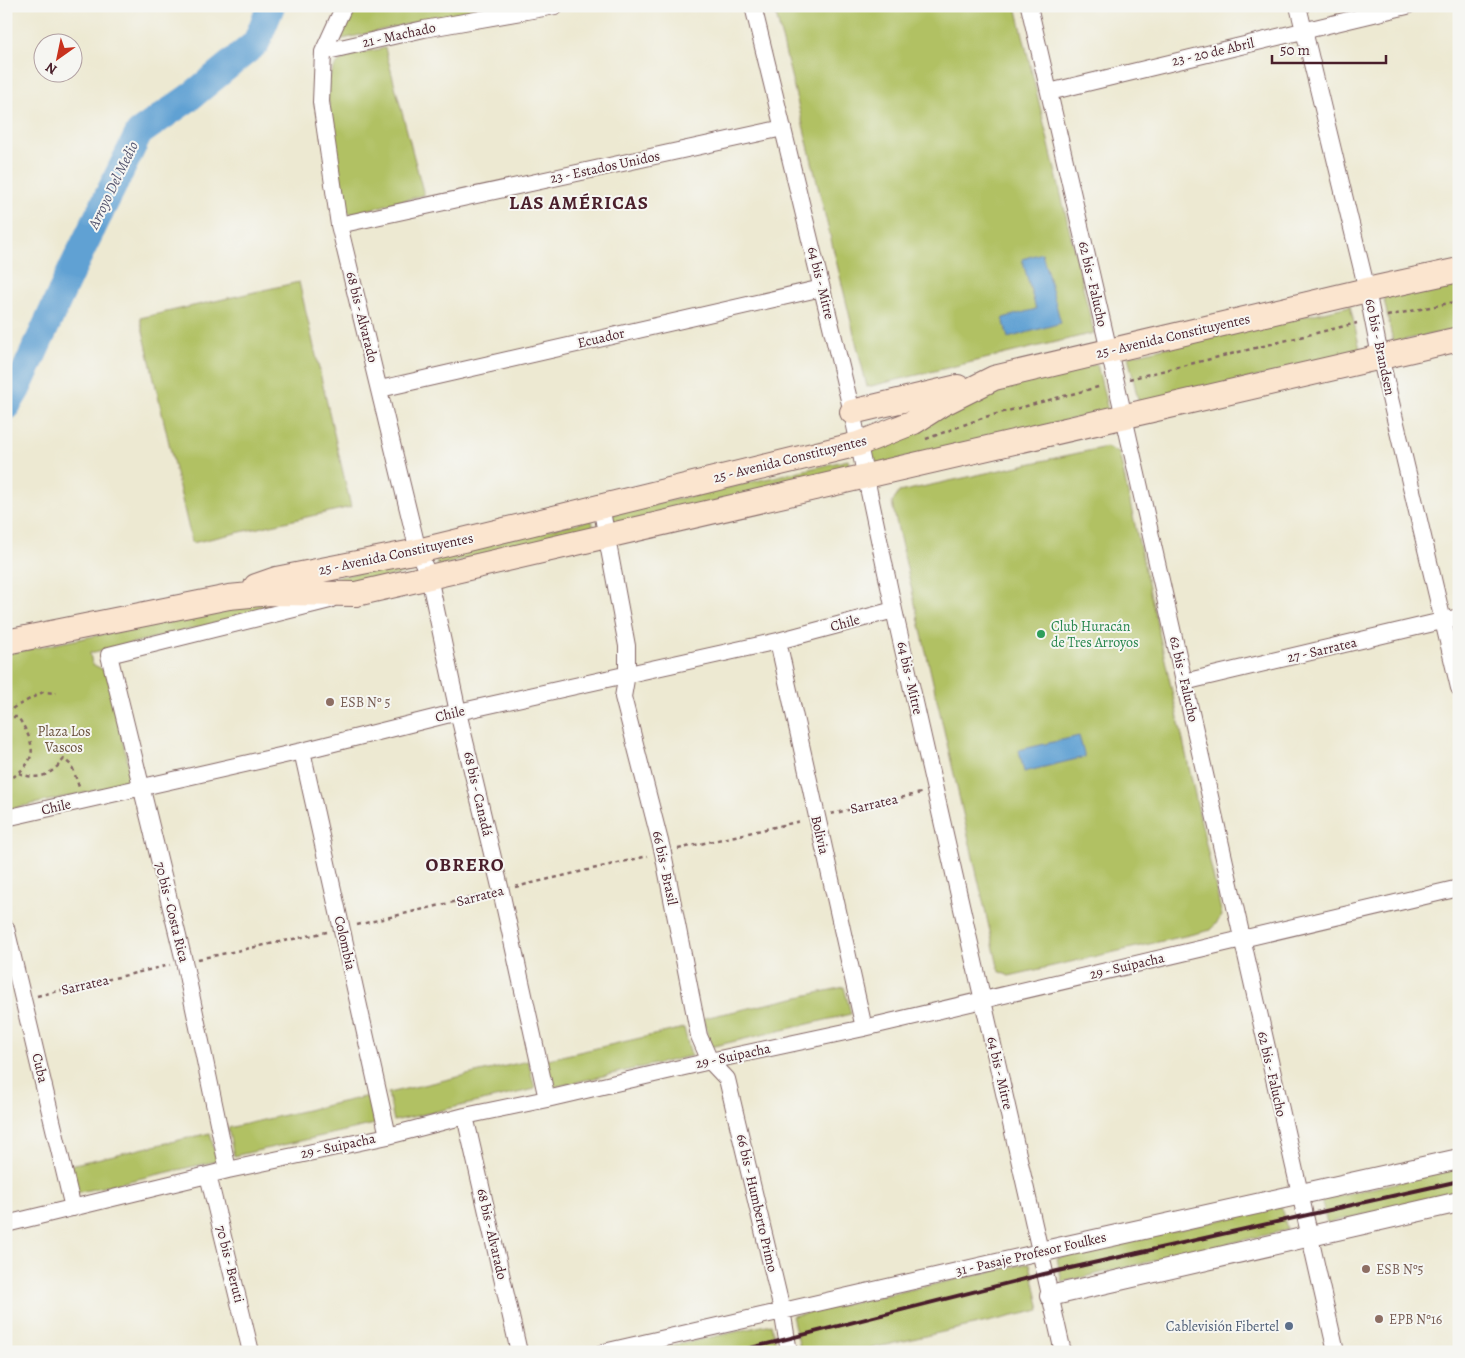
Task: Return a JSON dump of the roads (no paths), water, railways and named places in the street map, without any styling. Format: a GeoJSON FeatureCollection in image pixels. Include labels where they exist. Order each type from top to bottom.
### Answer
{"type":"FeatureCollection","features":[{"type":"Feature","properties":{"kind":"main road","name":"25 - Avenida Constituyentes"},"geometry":{"type":"LineString","coordinates":[[229,597],[276,579],[418,551],[858,444],[914,422],[942,404],[994,378],[1459,270]]}},
{"type":"Feature","properties":{"kind":"main road","name":"25 - Avenida Constituyentes"},"geometry":{"type":"LineString","coordinates":[[6,642],[229,597],[271,593],[356,594],[1380,356],[1459,340]]}},
{"type":"Feature","properties":{"kind":"main road"},"geometry":{"type":"LineString","coordinates":[[852,412],[994,378]]}},
{"type":"Feature","properties":{"kind":"street"},"geometry":{"type":"LineString","coordinates":[[322,52],[344,6]]}},
{"type":"Feature","properties":{"kind":"street","name":"21 - Machado"},"geometry":{"type":"LineString","coordinates":[[322,52],[424,29],[555,6]]}},
{"type":"Feature","properties":{"kind":"street","name":"64 bis - Mitre"},"geometry":{"type":"LineString","coordinates":[[753,6],[852,412],[894,610],[1063,1352]]}},
{"type":"Feature","properties":{"kind":"street","name":"62 bis - Falucho"},"geometry":{"type":"LineString","coordinates":[[1029,6],[1336,1352]]}},
{"type":"Feature","properties":{"kind":"street","name":"60 bis - Brandsen"},"geometry":{"type":"LineString","coordinates":[[1298,6],[1367,290],[1380,356],[1459,688]]}},
{"type":"Feature","properties":{"kind":"street","name":"23 - 20 de Abril"},"geometry":{"type":"LineString","coordinates":[[1048,92],[1407,6]]}},
{"type":"Feature","properties":{"kind":"street","name":"68 bis - Alvarado"},"geometry":{"type":"LineString","coordinates":[[322,52],[321,102],[339,225],[418,551],[430,577]]}},
{"type":"Feature","properties":{"kind":"street","name":"23 - Estados Unidos"},"geometry":{"type":"LineString","coordinates":[[339,225],[783,128]]}},
{"type":"Feature","properties":{"kind":"street","name":"Ecuador"},"geometry":{"type":"LineString","coordinates":[[380,389],[822,288]]}},
{"type":"Feature","properties":{"kind":"street"},"geometry":{"type":"LineString","coordinates":[[601,506],[627,646],[627,674]]}},
{"type":"Feature","properties":{"kind":"street","name":"68 bis - Canadá"},"geometry":{"type":"LineString","coordinates":[[430,577],[458,712],[547,1099]]}},
{"type":"Feature","properties":{"kind":"street","name":"25 - Avenida Constituyentes"},"geometry":{"type":"LineString","coordinates":[[109,655],[356,594]]}},
{"type":"Feature","properties":{"kind":"street","name":"Chile"},"geometry":{"type":"LineString","coordinates":[[6,818],[302,751],[458,712],[778,641],[894,610]]}},
{"type":"Feature","properties":{"kind":"street","name":"27 - Sarratea"},"geometry":{"type":"LineString","coordinates":[[1184,682],[1459,617]]}},
{"type":"Feature","properties":{"kind":"street","name":"Bolivia"},"geometry":{"type":"LineString","coordinates":[[778,641],[864,1028]]}},
{"type":"Feature","properties":{"kind":"street","name":"70 bis - Costa Rica"},"geometry":{"type":"LineString","coordinates":[[109,655],[184,961],[228,1170]]}},
{"type":"Feature","properties":{"kind":"street","name":"66 bis - Brasil"},"geometry":{"type":"LineString","coordinates":[[627,674],[623,698],[663,853],[699,1036],[710,1061]]}},
{"type":"Feature","properties":{"kind":"street","name":"Colombia"},"geometry":{"type":"LineString","coordinates":[[302,751],[388,1136]]}},
{"type":"Feature","properties":{"kind":"street","name":"29 - Suipacha"},"geometry":{"type":"LineString","coordinates":[[6,1224],[228,1170],[388,1136],[466,1116],[864,1028],[1459,888]]}},
{"type":"Feature","properties":{"kind":"street","name":"Cuba"},"geometry":{"type":"LineString","coordinates":[[6,928],[17,994],[73,1208]]}},
{"type":"Feature","properties":{"kind":"street","name":"66 bis - Humberto Primo"},"geometry":{"type":"LineString","coordinates":[[710,1061],[727,1078],[782,1310],[789,1352]]}},
{"type":"Feature","properties":{"kind":"street","name":"68 bis - Alvarado"},"geometry":{"type":"LineString","coordinates":[[466,1116],[519,1352]]}},
{"type":"Feature","properties":{"kind":"street","name":"31 - Pasaje Profesor Foulkes"},"geometry":{"type":"LineString","coordinates":[[604,1352],[782,1310],[1459,1159]]}},
{"type":"Feature","properties":{"kind":"street","name":"70 bis - Beruti"},"geometry":{"type":"LineString","coordinates":[[208,1175],[251,1352]]}},
{"type":"Feature","properties":{"kind":"street"},"geometry":{"type":"LineString","coordinates":[[1050,1296],[1459,1202]]}},
{"type":"Feature","properties":{"kind":"water"},"geometry":{"type":"Polygon","coordinates":[[[1042,253],[1061,323],[1008,338],[1003,318],[1036,309],[1022,259],[1042,253]]]}},
{"type":"Feature","properties":{"kind":"water"},"geometry":{"type":"Polygon","coordinates":[[[1079,736],[1085,757],[1024,772],[1019,750],[1079,736]]]}},
{"type":"Feature","properties":{"kind":"waterway","name":"Arroyo Del Medio"},"geometry":{"type":"LineString","coordinates":[[6,407],[17,389],[72,269],[139,133],[190,97],[256,43],[271,6]]}},
{"type":"Feature","properties":{"kind":"railway"},"geometry":{"type":"LineString","coordinates":[[735,1352],[1044,1274],[1459,1181]]}},
{"type":"Feature","properties":{"kind":"place","name":"Club Huracán de Tres Arroyos"},"geometry":{"type":"Point","coordinates":[1041,634]}},
{"type":"Feature","properties":{"kind":"place","name":"ESB Nº 5"},"geometry":{"type":"Point","coordinates":[330,702]}},
{"type":"Feature","properties":{"kind":"place","name":"ESB Nº5"},"geometry":{"type":"Point","coordinates":[1366,1269]}},
{"type":"Feature","properties":{"kind":"place","name":"EPB Nº16"},"geometry":{"type":"Point","coordinates":[1379,1319]}},
{"type":"Feature","properties":{"kind":"place","name":"Cablevisión Fibertel"},"geometry":{"type":"Point","coordinates":[1289,1326]}},
{"type":"Feature","properties":{"kind":"district","name":"LAS AMÉRICAS"},"geometry":{"type":"Point","coordinates":[579,203]}},
{"type":"Feature","properties":{"kind":"district","name":"OBRERO"},"geometry":{"type":"Point","coordinates":[465,865]}},
{"type":"Feature","properties":{"kind":"park label","name":"Plaza Los Vascos"},"geometry":{"type":"Point","coordinates":[64,740]}}]}
